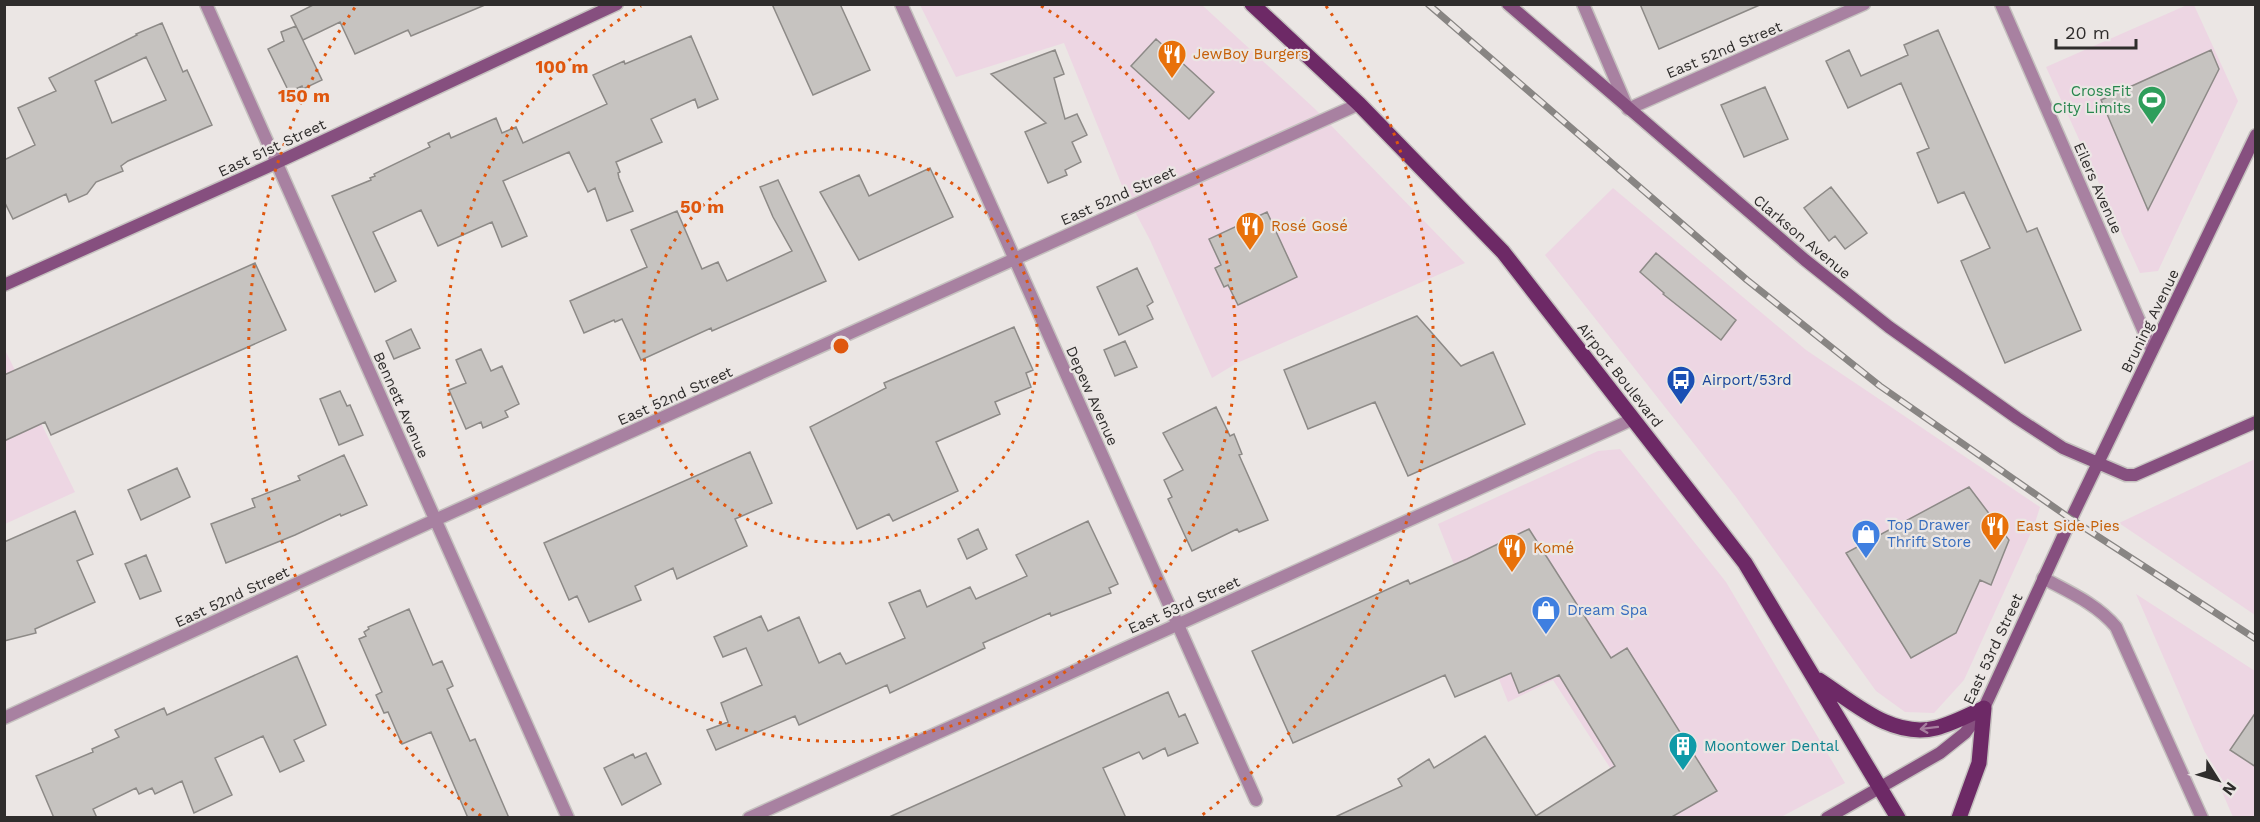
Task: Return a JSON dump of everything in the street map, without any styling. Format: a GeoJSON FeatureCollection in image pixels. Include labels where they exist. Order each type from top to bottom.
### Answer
{"type":"FeatureCollection","features":[{"type":"Feature","properties":{"kind":"main road","name":"Airport Boulevard"},"geometry":{"type":"LineString","coordinates":[[1252,4],[1359,104],[1503,252],[1744,563],[1898,818]]}},
{"type":"Feature","properties":{"kind":"main road"},"geometry":{"type":"LineString","coordinates":[[1814,676],[1881,721],[1910,730],[1936,728],[1984,708],[1979,763],[1959,818]]}},
{"type":"Feature","properties":{"kind":"street","name":"Bennett Avenue"},"geometry":{"type":"LineString","coordinates":[[206,4],[568,818]]}},
{"type":"Feature","properties":{"kind":"street","name":"East 51st Street"},"geometry":{"type":"LineString","coordinates":[[4,285],[276,163],[617,4]]}},
{"type":"Feature","properties":{"kind":"street","name":"Depew Avenue"},"geometry":{"type":"LineString","coordinates":[[901,4],[1256,800]]}},
{"type":"Feature","properties":{"kind":"street","name":"Clarkson Avenue"},"geometry":{"type":"LineString","coordinates":[[1508,4],[1804,260],[1889,327],[2017,418],[2068,451],[2097,463]]}},
{"type":"Feature","properties":{"kind":"street"},"geometry":{"type":"LineString","coordinates":[[1583,4],[1628,109]]}},
{"type":"Feature","properties":{"kind":"street","name":"East 52nd Street"},"geometry":{"type":"LineString","coordinates":[[1628,109],[1864,4]]}},
{"type":"Feature","properties":{"kind":"street","name":"Eilers Avenue"},"geometry":{"type":"LineString","coordinates":[[2001,4],[2152,350]]}},
{"type":"Feature","properties":{"kind":"street","name":"East 52nd Street"},"geometry":{"type":"LineString","coordinates":[[4,718],[435,520],[1359,104]]}},
{"type":"Feature","properties":{"kind":"street","name":"Bruning Avenue"},"geometry":{"type":"LineString","coordinates":[[2071,519],[2256,135]]}},
{"type":"Feature","properties":{"kind":"street","name":"East 53rd Street"},"geometry":{"type":"LineString","coordinates":[[749,818],[1631,420]]}},
{"type":"Feature","properties":{"kind":"street"},"geometry":{"type":"LineString","coordinates":[[2097,463],[2126,475],[2135,475],[2256,422]]}},
{"type":"Feature","properties":{"kind":"street","name":"East 53rd Street"},"geometry":{"type":"LineString","coordinates":[[1827,818],[1940,753],[1965,733],[1984,708],[2071,519]]}},
{"type":"Feature","properties":{"kind":"street"},"geometry":{"type":"LineString","coordinates":[[2043,578],[2079,597],[2106,615],[2116,627],[2202,818]]}},
{"type":"Feature","properties":{"kind":"shaded area"},"geometry":{"type":"Polygon","coordinates":[[[920,5],[1202,5],[1315,109],[1465,263],[1237,363],[1212,378],[1150,240],[1125,193],[1064,43],[956,77],[920,5]]]}},
{"type":"Feature","properties":{"kind":"shaded area"},"geometry":{"type":"Polygon","coordinates":[[[2187,5],[2194,5],[2238,101],[2158,271],[2140,273],[2046,67],[2187,5]]]}},
{"type":"Feature","properties":{"kind":"shaded area"},"geometry":{"type":"Polygon","coordinates":[[[1613,188],[1806,350],[2040,507],[2034,526],[1964,680],[1934,713],[1905,712],[1876,691],[1736,497],[1545,255],[1613,188]]]}},
{"type":"Feature","properties":{"kind":"shaded area"},"geometry":{"type":"Polygon","coordinates":[[[4,348],[75,492],[5,524],[4,524],[4,348]]]}},
{"type":"Feature","properties":{"kind":"shaded area"},"geometry":{"type":"Polygon","coordinates":[[[1620,449],[1726,582],[1845,783],[1781,817],[1642,817],[1553,680],[1508,702],[1438,524],[1598,451],[1620,449]]]}},
{"type":"Feature","properties":{"kind":"shaded area"},"geometry":{"type":"Polygon","coordinates":[[[2255,459],[2255,615],[2119,523],[2255,459]]]}},
{"type":"Feature","properties":{"kind":"shaded area"},"geometry":{"type":"Polygon","coordinates":[[[2136,594],[2255,671],[2255,817],[2233,817],[2136,594]]]}},
{"type":"Feature","properties":{"kind":"building"},"geometry":{"type":"Polygon","coordinates":[[[315,4],[485,5],[411,36],[408,30],[355,54],[340,22],[303,40],[291,16],[315,4]]]}},
{"type":"Feature","properties":{"kind":"building"},"geometry":{"type":"Polygon","coordinates":[[[772,4],[840,4],[870,70],[813,95],[772,4]]]}},
{"type":"Feature","properties":{"kind":"building"},"geometry":{"type":"Polygon","coordinates":[[[1640,4],[1762,4],[1659,49],[1640,4]]]}},
{"type":"Feature","properties":{"kind":"building"},"geometry":{"type":"Polygon","coordinates":[[[162,23],[183,72],[187,70],[212,125],[128,161],[121,166],[123,171],[96,182],[87,194],[69,202],[66,194],[13,219],[4,201],[4,160],[35,145],[18,108],[56,91],[49,78],[162,23]],[[146,57],[95,81],[112,123],[166,100],[146,57]]]}},
{"type":"Feature","properties":{"kind":"building"},"geometry":{"type":"Polygon","coordinates":[[[296,26],[322,80],[303,89],[302,86],[289,92],[268,49],[284,41],[281,32],[296,26]]]}},
{"type":"Feature","properties":{"kind":"building"},"geometry":{"type":"Polygon","coordinates":[[[1938,30],[2027,232],[2037,228],[2081,330],[2005,363],[1961,261],[1990,248],[1964,192],[1938,203],[1917,153],[1929,148],[1901,83],[1848,108],[1826,61],[1849,50],[1861,76],[1908,55],[1904,45],[1938,30]]]}},
{"type":"Feature","properties":{"kind":"building"},"geometry":{"type":"Polygon","coordinates":[[[691,36],[718,99],[698,108],[695,99],[651,119],[662,142],[616,162],[620,172],[618,173],[619,178],[633,211],[607,221],[595,188],[588,192],[569,152],[503,181],[527,236],[502,247],[492,222],[438,246],[421,210],[373,232],[396,281],[375,292],[332,196],[371,180],[374,174],[430,147],[428,143],[449,133],[451,138],[496,118],[502,133],[516,127],[523,143],[607,104],[593,75],[691,36]]]}},
{"type":"Feature","properties":{"kind":"building","name":"JewBoy Burgers"},"geometry":{"type":"Polygon","coordinates":[[[1156,39],[1214,92],[1189,119],[1131,66],[1156,39]]]}},
{"type":"Feature","properties":{"kind":"building"},"geometry":{"type":"Polygon","coordinates":[[[1055,50],[1064,74],[1054,78],[1065,119],[1077,114],[1087,135],[1072,142],[1081,162],[1065,170],[1067,175],[1048,183],[1025,132],[1046,123],[991,74],[1055,50]]]}},
{"type":"Feature","properties":{"kind":"building","name":"CrossFit City Limits"},"geometry":{"type":"Polygon","coordinates":[[[2211,50],[2219,69],[2148,210],[2101,100],[2211,50]]]}},
{"type":"Feature","properties":{"kind":"building"},"geometry":{"type":"Polygon","coordinates":[[[1765,87],[1788,139],[1744,157],[1721,105],[1765,87]]]}},
{"type":"Feature","properties":{"kind":"building"},"geometry":{"type":"Polygon","coordinates":[[[930,168],[953,217],[859,260],[820,192],[859,175],[869,196],[930,168]]]}},
{"type":"Feature","properties":{"kind":"building"},"geometry":{"type":"Polygon","coordinates":[[[778,180],[826,281],[712,331],[711,328],[641,360],[622,319],[615,322],[614,320],[584,333],[570,301],[647,267],[631,230],[677,211],[702,269],[718,262],[727,281],[792,251],[760,187],[778,180]]]}},
{"type":"Feature","properties":{"kind":"building"},"geometry":{"type":"Polygon","coordinates":[[[1831,187],[1867,233],[1845,249],[1835,236],[1829,241],[1804,208],[1831,187]]]}},
{"type":"Feature","properties":{"kind":"building","name":"Rosé Gosé"},"geometry":{"type":"Polygon","coordinates":[[[1267,212],[1297,277],[1238,305],[1228,285],[1224,287],[1215,268],[1221,265],[1209,239],[1267,212]]]}},
{"type":"Feature","properties":{"kind":"building"},"geometry":{"type":"Polygon","coordinates":[[[1656,253],[1736,320],[1721,340],[1663,294],[1640,272],[1656,253]]]}},
{"type":"Feature","properties":{"kind":"building"},"geometry":{"type":"Polygon","coordinates":[[[255,263],[286,330],[51,435],[45,422],[4,441],[4,375],[255,263]]]}},
{"type":"Feature","properties":{"kind":"building"},"geometry":{"type":"Polygon","coordinates":[[[1137,268],[1153,302],[1147,306],[1153,319],[1119,335],[1097,287],[1137,268]]]}},
{"type":"Feature","properties":{"kind":"building"},"geometry":{"type":"Polygon","coordinates":[[[1417,316],[1461,366],[1493,352],[1525,424],[1408,476],[1375,402],[1308,429],[1284,370],[1417,316]]]}},
{"type":"Feature","properties":{"kind":"building"},"geometry":{"type":"Polygon","coordinates":[[[1014,327],[1033,370],[1026,373],[1031,387],[995,402],[1000,414],[936,442],[958,491],[893,521],[889,514],[857,529],[810,427],[886,388],[884,383],[1014,327]]]}},
{"type":"Feature","properties":{"kind":"building"},"geometry":{"type":"Polygon","coordinates":[[[411,329],[420,348],[394,359],[386,341],[411,329]]]}},
{"type":"Feature","properties":{"kind":"building"},"geometry":{"type":"Polygon","coordinates":[[[1125,341],[1137,367],[1115,376],[1104,350],[1125,341]]]}},
{"type":"Feature","properties":{"kind":"building"},"geometry":{"type":"Polygon","coordinates":[[[481,349],[491,371],[502,366],[519,404],[505,411],[508,417],[483,428],[481,422],[466,429],[449,390],[466,383],[456,360],[481,349]]]}},
{"type":"Feature","properties":{"kind":"building"},"geometry":{"type":"Polygon","coordinates":[[[340,391],[347,406],[350,405],[363,435],[339,445],[320,399],[340,391]]]}},
{"type":"Feature","properties":{"kind":"building"},"geometry":{"type":"Polygon","coordinates":[[[1216,407],[1230,436],[1234,434],[1242,454],[1239,455],[1268,520],[1239,532],[1237,529],[1192,551],[1168,499],[1172,497],[1164,480],[1183,470],[1163,433],[1216,407]]]}},
{"type":"Feature","properties":{"kind":"building"},"geometry":{"type":"Polygon","coordinates":[[[750,452],[772,503],[735,519],[747,546],[677,579],[673,568],[635,586],[641,600],[589,622],[577,596],[569,600],[544,543],[750,452]]]}},
{"type":"Feature","properties":{"kind":"building"},"geometry":{"type":"Polygon","coordinates":[[[344,455],[367,505],[341,516],[340,514],[226,563],[211,524],[255,507],[252,499],[300,480],[298,476],[344,455]]]}},
{"type":"Feature","properties":{"kind":"building"},"geometry":{"type":"Polygon","coordinates":[[[177,468],[190,497],[141,520],[128,490],[177,468]]]}},
{"type":"Feature","properties":{"kind":"building"},"geometry":{"type":"Polygon","coordinates":[[[1969,487],[2009,540],[1991,585],[1980,580],[1956,633],[1911,658],[1846,553],[1969,487]]]}},
{"type":"Feature","properties":{"kind":"building"},"geometry":{"type":"Polygon","coordinates":[[[75,511],[93,554],[77,561],[95,602],[35,629],[36,633],[4,641],[4,542],[75,511]]]}},
{"type":"Feature","properties":{"kind":"building"},"geometry":{"type":"Polygon","coordinates":[[[1088,521],[1118,584],[1109,588],[1111,593],[1051,616],[1050,613],[983,643],[985,648],[890,693],[887,685],[799,725],[795,716],[716,750],[707,730],[728,722],[721,703],[762,685],[746,648],[723,657],[714,637],[761,616],[768,631],[799,617],[819,663],[840,653],[846,664],[905,638],[889,603],[920,590],[927,607],[970,587],[976,599],[1027,576],[1016,555],[1088,521]]]}},
{"type":"Feature","properties":{"kind":"building"},"geometry":{"type":"Polygon","coordinates":[[[978,529],[987,549],[967,559],[958,539],[978,529]]]}},
{"type":"Feature","properties":{"kind":"building"},"geometry":{"type":"Polygon","coordinates":[[[1529,529],[1611,658],[1627,648],[1717,791],[1670,818],[1333,818],[1402,786],[1398,779],[1429,759],[1434,768],[1485,736],[1536,816],[1615,766],[1559,675],[1519,693],[1511,673],[1455,697],[1445,675],[1293,743],[1252,651],[1408,580],[1410,584],[1467,559],[1529,529]]]}},
{"type":"Feature","properties":{"kind":"building"},"geometry":{"type":"Polygon","coordinates":[[[146,555],[161,591],[140,599],[125,564],[146,555]]]}},
{"type":"Feature","properties":{"kind":"building"},"geometry":{"type":"Polygon","coordinates":[[[409,609],[433,665],[442,661],[453,686],[447,689],[470,741],[475,739],[509,818],[468,818],[431,732],[402,744],[388,712],[384,713],[376,695],[382,692],[359,639],[366,636],[364,632],[369,629],[368,627],[409,609]]]}},
{"type":"Feature","properties":{"kind":"building"},"geometry":{"type":"Polygon","coordinates":[[[297,656],[326,725],[294,740],[304,761],[280,772],[263,736],[215,758],[232,795],[194,813],[182,781],[155,794],[152,788],[139,794],[136,788],[93,809],[97,818],[54,818],[36,776],[93,752],[92,749],[119,737],[115,730],[164,708],[167,715],[297,656]]]}},
{"type":"Feature","properties":{"kind":"building"},"geometry":{"type":"Polygon","coordinates":[[[1168,692],[1179,717],[1185,714],[1198,743],[1168,756],[1165,748],[1143,759],[1139,752],[1103,768],[1126,818],[887,818],[1168,692]]]}},
{"type":"Feature","properties":{"kind":"building"},"geometry":{"type":"Polygon","coordinates":[[[2256,712],[2256,767],[2230,750],[2256,712]]]}},
{"type":"Feature","properties":{"kind":"building"},"geometry":{"type":"Polygon","coordinates":[[[646,753],[661,784],[622,805],[604,768],[633,754],[635,758],[646,753]]]}},
{"type":"Feature","properties":{"kind":"railway"},"geometry":{"type":"LineString","coordinates":[[1428,4],[1747,280],[1880,386],[2071,519],[2256,639]]}},
{"type":"Feature","properties":{"kind":"place","name":"JewBoy Burgers"},"geometry":{"type":"Point","coordinates":[1172,80]}},
{"type":"Feature","properties":{"kind":"place","name":"CrossFit City Limits"},"geometry":{"type":"Point","coordinates":[2152,126]}},
{"type":"Feature","properties":{"kind":"place","name":"Rosé Gosé"},"geometry":{"type":"Point","coordinates":[1250,252]}},
{"type":"Feature","properties":{"kind":"place","name":"Airport/53rd"},"geometry":{"type":"Point","coordinates":[1681,406]}},
{"type":"Feature","properties":{"kind":"place","name":"East Side Pies"},"geometry":{"type":"Point","coordinates":[1995,552]}},
{"type":"Feature","properties":{"kind":"place","name":"Top Drawer Thrift Store"},"geometry":{"type":"Point","coordinates":[1866,560]}},
{"type":"Feature","properties":{"kind":"place","name":"Komé"},"geometry":{"type":"Point","coordinates":[1512,574]}},
{"type":"Feature","properties":{"kind":"place","name":"Dream Spa"},"geometry":{"type":"Point","coordinates":[1546,636]}},
{"type":"Feature","properties":{"kind":"place","name":"Moontower Dental"},"geometry":{"type":"Point","coordinates":[1683,772]}}]}
